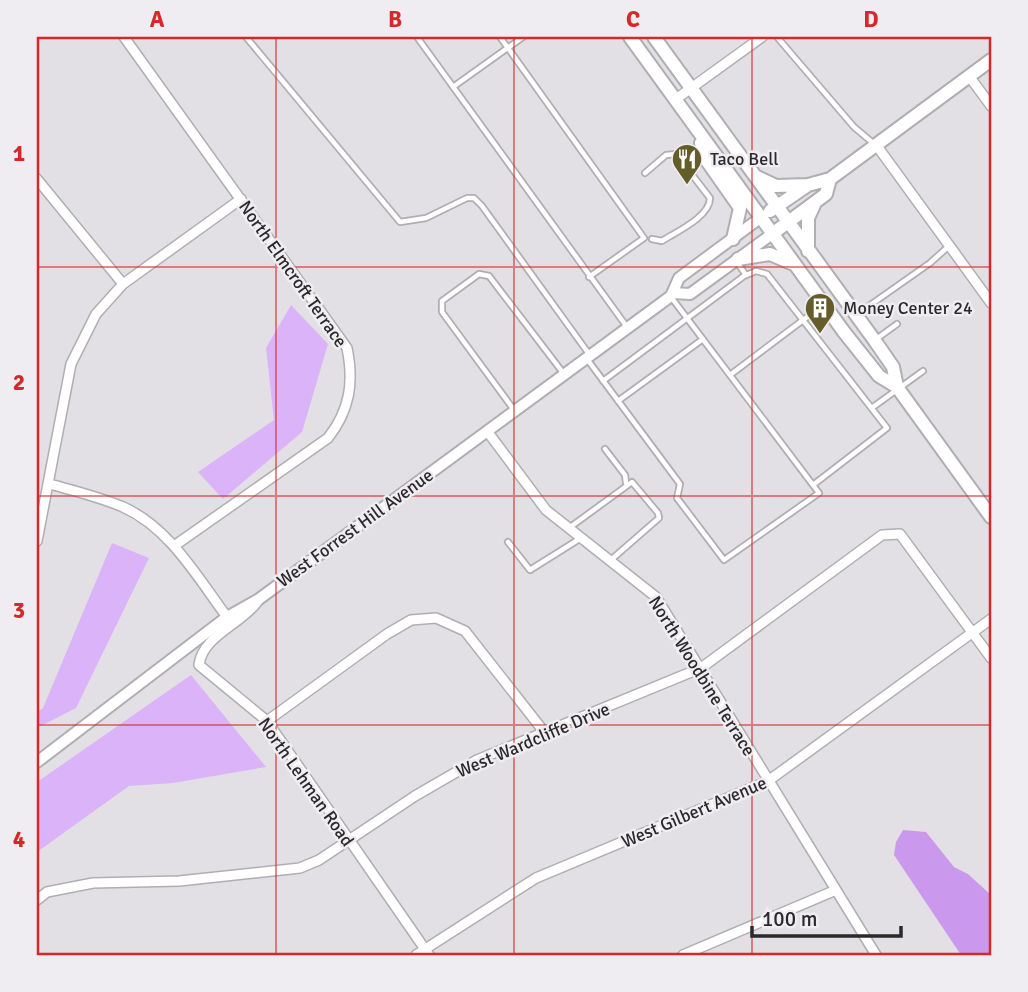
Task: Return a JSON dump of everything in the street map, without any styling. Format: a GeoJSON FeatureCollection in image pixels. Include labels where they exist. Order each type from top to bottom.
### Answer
{"type":"FeatureCollection","features":[{"type":"Feature","properties":{"kind":"main road"},"geometry":{"type":"LineString","coordinates":[[631,37],[699,136],[824,305],[879,376],[897,388],[991,517]]}},
{"type":"Feature","properties":{"kind":"main road"},"geometry":{"type":"LineString","coordinates":[[654,37],[893,367],[897,388]]}},
{"type":"Feature","properties":{"kind":"main road","name":"West Forrest Hill Avenue"},"geometry":{"type":"LineString","coordinates":[[760,218],[808,185],[830,179],[991,60]]}},
{"type":"Feature","properties":{"kind":"main road"},"geometry":{"type":"LineString","coordinates":[[699,136],[707,161],[740,208],[733,239]]}},
{"type":"Feature","properties":{"kind":"main road"},"geometry":{"type":"LineString","coordinates":[[752,174],[776,186],[808,185]]}},
{"type":"Feature","properties":{"kind":"main road","name":"West Forrest Hill Avenue"},"geometry":{"type":"LineString","coordinates":[[772,234],[826,194],[830,179]]}},
{"type":"Feature","properties":{"kind":"main road"},"geometry":{"type":"LineString","coordinates":[[808,251],[808,218],[816,202]]}},
{"type":"Feature","properties":{"kind":"main road"},"geometry":{"type":"LineString","coordinates":[[737,260],[758,253],[770,254],[794,264]]}},
{"type":"Feature","properties":{"kind":"street","name":"North Elmcroft Terrace"},"geometry":{"type":"LineString","coordinates":[[124,37],[347,348],[352,369],[349,399],[342,419],[328,438],[174,546]]}},
{"type":"Feature","properties":{"kind":"street"},"geometry":{"type":"LineString","coordinates":[[676,99],[762,37]]}},
{"type":"Feature","properties":{"kind":"street"},"geometry":{"type":"LineString","coordinates":[[969,76],[991,106]]}},
{"type":"Feature","properties":{"kind":"street"},"geometry":{"type":"LineString","coordinates":[[877,146],[991,303]]}},
{"type":"Feature","properties":{"kind":"street"},"geometry":{"type":"LineString","coordinates":[[37,179],[123,284]]}},
{"type":"Feature","properties":{"kind":"street"},"geometry":{"type":"LineString","coordinates":[[37,541],[71,364],[96,314],[123,284],[241,199]]}},
{"type":"Feature","properties":{"kind":"street","name":"West Forrest Hill Avenue"},"geometry":{"type":"LineString","coordinates":[[37,762],[227,617],[259,599],[672,295],[679,278],[760,218]]}},
{"type":"Feature","properties":{"kind":"street","name":"West Forrest Hill Avenue"},"geometry":{"type":"LineString","coordinates":[[672,295],[690,294],[772,234]]}},
{"type":"Feature","properties":{"kind":"street","name":"North Woodbine Terrace"},"geometry":{"type":"LineString","coordinates":[[487,431],[530,491],[568,529],[612,559],[656,597],[876,955]]}},
{"type":"Feature","properties":{"kind":"street"},"geometry":{"type":"LineString","coordinates":[[50,484],[125,508],[174,546],[227,617]]}},
{"type":"Feature","properties":{"kind":"street","name":"West Wardcliffe Drive"},"geometry":{"type":"LineString","coordinates":[[37,900],[47,892],[93,883],[179,881],[300,868],[348,842],[415,796],[477,760],[701,668],[882,535],[900,534],[972,633]]}},
{"type":"Feature","properties":{"kind":"street","name":"North Lehman Road"},"geometry":{"type":"LineString","coordinates":[[259,599],[248,615],[204,648],[199,665],[208,676],[267,721],[423,953]]}},
{"type":"Feature","properties":{"kind":"street"},"geometry":{"type":"LineString","coordinates":[[267,721],[387,634],[411,620],[436,618],[465,631],[545,733]]}},
{"type":"Feature","properties":{"kind":"street","name":"West Gilbert Avenue"},"geometry":{"type":"LineString","coordinates":[[423,953],[536,878],[768,781],[991,619]]}},
{"type":"Feature","properties":{"kind":"street"},"geometry":{"type":"LineString","coordinates":[[972,633],[991,658]]}},
{"type":"Feature","properties":{"kind":"street"},"geometry":{"type":"LineString","coordinates":[[683,955],[836,890]]}},
{"type":"Feature","properties":{"kind":"lane"},"geometry":{"type":"LineString","coordinates":[[246,37],[401,222],[426,218],[467,198],[474,198],[482,206],[603,381],[680,484],[677,498],[724,560],[819,493],[672,295]]}},
{"type":"Feature","properties":{"kind":"lane"},"geometry":{"type":"LineString","coordinates":[[417,37],[627,328]]}},
{"type":"Feature","properties":{"kind":"lane"},"geometry":{"type":"LineString","coordinates":[[500,37],[644,237],[589,277]]}},
{"type":"Feature","properties":{"kind":"lane"},"geometry":{"type":"LineString","coordinates":[[453,87],[523,37]]}},
{"type":"Feature","properties":{"kind":"lane"},"geometry":{"type":"LineString","coordinates":[[776,37],[853,127],[877,146]]}},
{"type":"Feature","properties":{"kind":"lane"},"geometry":{"type":"LineString","coordinates":[[645,173],[666,155],[676,154],[710,198],[710,204],[702,214],[662,241],[652,239]]}},
{"type":"Feature","properties":{"kind":"lane"},"geometry":{"type":"LineString","coordinates":[[856,316],[930,263],[949,246]]}},
{"type":"Feature","properties":{"kind":"lane"},"geometry":{"type":"LineString","coordinates":[[737,260],[746,275]]}},
{"type":"Feature","properties":{"kind":"lane"},"geometry":{"type":"LineString","coordinates":[[603,381],[746,275],[756,271],[767,274],[885,424],[886,431],[813,485]]}},
{"type":"Feature","properties":{"kind":"lane"},"geometry":{"type":"LineString","coordinates":[[515,411],[442,312],[442,301],[479,274],[489,276],[564,375]]}},
{"type":"Feature","properties":{"kind":"lane"},"geometry":{"type":"LineString","coordinates":[[730,375],[824,305]]}},
{"type":"Feature","properties":{"kind":"lane"},"geometry":{"type":"LineString","coordinates":[[874,341],[897,324]]}},
{"type":"Feature","properties":{"kind":"lane"},"geometry":{"type":"LineString","coordinates":[[618,401],[703,338]]}},
{"type":"Feature","properties":{"kind":"lane"},"geometry":{"type":"LineString","coordinates":[[873,407],[923,371]]}},
{"type":"Feature","properties":{"kind":"lane"},"geometry":{"type":"LineString","coordinates":[[605,449],[625,475],[626,483]]}},
{"type":"Feature","properties":{"kind":"lane"},"geometry":{"type":"LineString","coordinates":[[568,529],[626,483]]}},
{"type":"Feature","properties":{"kind":"lane"},"geometry":{"type":"LineString","coordinates":[[612,559],[659,518],[635,485],[626,483]]}},
{"type":"Feature","properties":{"kind":"lane"},"geometry":{"type":"LineString","coordinates":[[508,541],[530,569],[581,538]]}},
{"type":"Feature","properties":{"kind":"shaded area"},"geometry":{"type":"Polygon","coordinates":[[[291,305],[328,344],[302,432],[223,499],[198,472],[274,420],[266,348],[291,305]]]}},
{"type":"Feature","properties":{"kind":"shaded area"},"geometry":{"type":"Polygon","coordinates":[[[112,543],[149,558],[76,708],[37,728],[37,712],[43,708],[112,543]]]}},
{"type":"Feature","properties":{"kind":"shaded area"},"geometry":{"type":"Polygon","coordinates":[[[191,675],[266,767],[173,783],[129,786],[37,852],[37,782],[191,675]]]}},
{"type":"Feature","properties":{"kind":"shaded area"},"geometry":{"type":"Polygon","coordinates":[[[903,830],[926,832],[954,867],[968,874],[991,895],[991,955],[961,955],[894,855],[896,842],[903,830]]]}},
{"type":"Feature","properties":{"kind":"place","name":"Taco Bell"},"geometry":{"type":"Point","coordinates":[687,186]}},
{"type":"Feature","properties":{"kind":"place","name":"Money Center 24"},"geometry":{"type":"Point","coordinates":[820,335]}}]}
